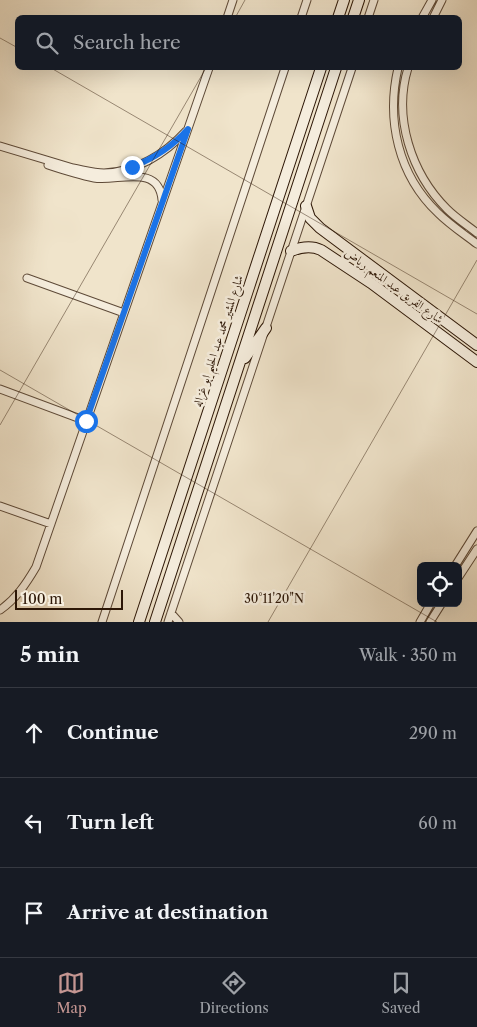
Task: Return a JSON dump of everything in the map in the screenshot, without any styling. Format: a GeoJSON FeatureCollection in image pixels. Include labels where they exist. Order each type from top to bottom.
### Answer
{"type":"FeatureCollection","features":[{"type":"Feature","properties":{"kind":"street"},"geometry":{"type":"LineString","coordinates":[[227,15],[232,0]]}},
{"type":"Feature","properties":{"kind":"street"},"geometry":{"type":"LineString","coordinates":[[302,15],[307,0]]}},
{"type":"Feature","properties":{"kind":"street"},"geometry":{"type":"LineString","coordinates":[[339,15],[344,0]]}},
{"type":"Feature","properties":{"kind":"street"},"geometry":{"type":"LineString","coordinates":[[354,15],[359,0]]}},
{"type":"Feature","properties":{"kind":"street"},"geometry":{"type":"LineString","coordinates":[[369,15],[374,0]]}},
{"type":"Feature","properties":{"kind":"street"},"geometry":{"type":"LineString","coordinates":[[424,15],[432,0]]}},
{"type":"Feature","properties":{"kind":"street"},"geometry":{"type":"LineString","coordinates":[[434,15],[442,0]]}},
{"type":"Feature","properties":{"kind":"street"},"geometry":{"type":"LineString","coordinates":[[0,610],[18,594],[36,568],[208,70]]}},
{"type":"Feature","properties":{"kind":"street"},"geometry":{"type":"LineString","coordinates":[[102,622],[284,70]]}},
{"type":"Feature","properties":{"kind":"street","name":"شارع المشير محمد عبد الحليم ابو غزاله"},"geometry":{"type":"LineString","coordinates":[[139,622],[320,70]]}},
{"type":"Feature","properties":{"kind":"street"},"geometry":{"type":"LineString","coordinates":[[155,622],[335,70]]}},
{"type":"Feature","properties":{"kind":"street"},"geometry":{"type":"LineString","coordinates":[[168,622],[351,70]]}},
{"type":"Feature","properties":{"kind":"street"},"geometry":{"type":"LineString","coordinates":[[398,70],[393,110],[395,129],[398,146],[411,180],[426,200],[450,224],[477,244]]}},
{"type":"Feature","properties":{"kind":"street"},"geometry":{"type":"LineString","coordinates":[[408,70],[403,110],[404,127],[414,160],[421,175],[437,198],[457,218],[477,233]]}},
{"type":"Feature","properties":{"kind":"street"},"geometry":{"type":"LineString","coordinates":[[0,146],[85,171],[106,173],[132,167],[151,159],[168,148],[188,129]]}},
{"type":"Feature","properties":{"kind":"street"},"geometry":{"type":"LineString","coordinates":[[0,151],[94,178],[143,177],[151,180],[157,186],[161,194],[162,203]]}},
{"type":"Feature","properties":{"kind":"street","name":"شارع الفريق عبد المنعم رياض"},"geometry":{"type":"LineString","coordinates":[[306,206],[310,218],[316,225],[477,345]]}},
{"type":"Feature","properties":{"kind":"street","name":"شارع الفريق عبد المنعم رياض"},"geometry":{"type":"LineString","coordinates":[[291,251],[309,247],[321,250],[371,283],[477,362]]}},
{"type":"Feature","properties":{"kind":"street"},"geometry":{"type":"LineString","coordinates":[[371,283],[378,272]]}},
{"type":"Feature","properties":{"kind":"street"},"geometry":{"type":"LineString","coordinates":[[27,278],[124,313]]}},
{"type":"Feature","properties":{"kind":"street"},"geometry":{"type":"LineString","coordinates":[[238,367],[266,328]]}},
{"type":"Feature","properties":{"kind":"street"},"geometry":{"type":"LineString","coordinates":[[463,334],[477,337]]}},
{"type":"Feature","properties":{"kind":"street"},"geometry":{"type":"LineString","coordinates":[[0,389],[86,421]]}},
{"type":"Feature","properties":{"kind":"street"},"geometry":{"type":"LineString","coordinates":[[206,415],[221,420]]}},
{"type":"Feature","properties":{"kind":"street"},"geometry":{"type":"LineString","coordinates":[[0,506],[51,524]]}},
{"type":"Feature","properties":{"kind":"street"},"geometry":{"type":"LineString","coordinates":[[460,562],[477,531]]}},
{"type":"Feature","properties":{"kind":"street"},"geometry":{"type":"LineString","coordinates":[[462,562],[477,549]]}},
{"type":"Feature","properties":{"kind":"street"},"geometry":{"type":"LineString","coordinates":[[420,622],[429,607]]}},
{"type":"Feature","properties":{"kind":"street"},"geometry":{"type":"LineString","coordinates":[[430,622],[439,607]]}},
{"type":"Feature","properties":{"kind":"street"},"geometry":{"type":"LineString","coordinates":[[171,613],[179,622]]}},
{"type":"Feature","properties":{"kind":"route"},"geometry":{"type":"LineString","coordinates":[[86,421],[188,129],[179,139],[157,156],[132,167]]}}]}
